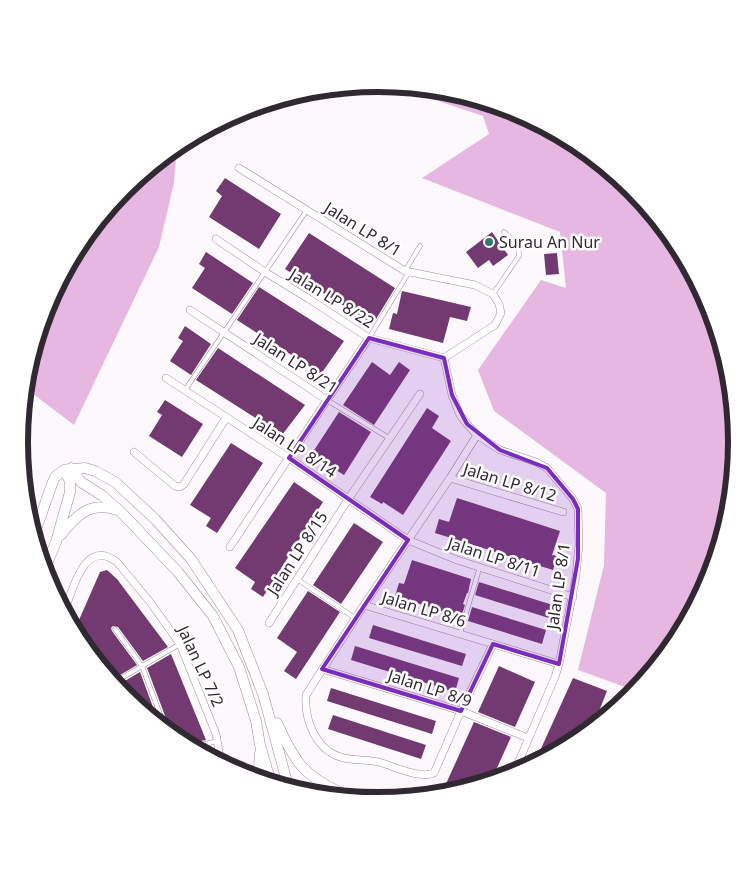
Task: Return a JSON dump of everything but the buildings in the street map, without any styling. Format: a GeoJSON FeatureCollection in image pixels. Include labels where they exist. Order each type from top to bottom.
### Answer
{"type":"FeatureCollection","features":[{"type":"Feature","properties":{"kind":"street","name":"Jalan LP 8/1"},"geometry":{"type":"LineString","coordinates":[[239,168],[407,272],[475,285],[493,294]]}},
{"type":"Feature","properties":{"kind":"street","name":"Jalan LP 8/22"},"geometry":{"type":"LineString","coordinates":[[216,239],[369,338],[444,358]]}},
{"type":"Feature","properties":{"kind":"street"},"geometry":{"type":"LineString","coordinates":[[444,358],[495,325],[501,312],[493,294]]}},
{"type":"Feature","properties":{"kind":"street","name":"Jalan LP 8/21"},"geometry":{"type":"LineString","coordinates":[[190,310],[327,400]]}},
{"type":"Feature","properties":{"kind":"street"},"geometry":{"type":"LineString","coordinates":[[230,547],[369,338]]}},
{"type":"Feature","properties":{"kind":"street","name":"Jalan LP 8/1"},"geometry":{"type":"LineString","coordinates":[[444,358],[454,403],[467,424],[477,435],[500,450],[536,462],[547,468],[573,499],[578,509],[578,559],[573,597],[555,677],[518,763]]}},
{"type":"Feature","properties":{"kind":"street","name":"Jalan LP 8/14"},"geometry":{"type":"LineString","coordinates":[[166,378],[349,498],[408,540]]}},
{"type":"Feature","properties":{"kind":"street","name":"Jalan LP 8/15"},"geometry":{"type":"LineString","coordinates":[[269,623],[349,498],[420,394]]}},
{"type":"Feature","properties":{"kind":"street"},"geometry":{"type":"LineString","coordinates":[[134,452],[175,486],[180,487],[184,484],[226,418]]}},
{"type":"Feature","properties":{"kind":"street","name":"Jalan LP 8/6"},"geometry":{"type":"LineString","coordinates":[[477,435],[364,605],[558,664]]}},
{"type":"Feature","properties":{"kind":"street"},"geometry":{"type":"LineString","coordinates":[[37,526],[55,477],[68,469],[85,468],[95,471],[115,482],[156,519],[191,559],[238,630],[286,744],[301,766],[313,778],[337,790]]}},
{"type":"Feature","properties":{"kind":"street"},"geometry":{"type":"LineString","coordinates":[[68,469],[81,482],[103,496],[121,512],[178,572],[212,616],[239,667],[256,720],[260,745],[269,775]]}},
{"type":"Feature","properties":{"kind":"street"},"geometry":{"type":"LineString","coordinates":[[48,561],[56,542],[70,492],[68,469]]}},
{"type":"Feature","properties":{"kind":"street","name":"Jalan LP 8/12"},"geometry":{"type":"LineString","coordinates":[[450,478],[563,512]]}},
{"type":"Feature","properties":{"kind":"street"},"geometry":{"type":"LineString","coordinates":[[56,542],[79,514],[86,510],[100,506],[109,507],[121,512]]}},
{"type":"Feature","properties":{"kind":"street","name":"Jalan LP 8/11"},"geometry":{"type":"LineString","coordinates":[[408,540],[457,560],[573,597]]}},
{"type":"Feature","properties":{"kind":"street","name":"Jalan LP 7/2"},"geometry":{"type":"LineString","coordinates":[[67,604],[85,563],[92,556],[106,556],[117,562],[150,602],[180,644],[198,685],[218,741],[220,754]]}},
{"type":"Feature","properties":{"kind":"street"},"geometry":{"type":"LineString","coordinates":[[364,605],[306,695],[305,709],[317,739],[324,748],[334,755],[346,759],[379,762],[408,772],[432,774],[435,772],[461,711],[494,644]]}},
{"type":"Feature","properties":{"kind":"street","name":"Jalan LP 8/9"},"geometry":{"type":"LineString","coordinates":[[322,669],[461,711],[528,738]]}},
{"type":"Feature","properties":{"kind":"street"},"geometry":{"type":"LineString","coordinates":[[264,694],[287,781]]}},
{"type":"Feature","properties":{"kind":"street"},"geometry":{"type":"LineString","coordinates":[[258,772],[260,745]]}},
{"type":"Feature","properties":{"kind":"lane"},"geometry":{"type":"LineString","coordinates":[[185,390],[306,210]]}},
{"type":"Feature","properties":{"kind":"lane"},"geometry":{"type":"LineString","coordinates":[[493,294],[519,256],[520,251],[504,232]]}},
{"type":"Feature","properties":{"kind":"lane"},"geometry":{"type":"LineString","coordinates":[[369,338],[420,246]]}},
{"type":"Feature","properties":{"kind":"lane","name":"Jalan LP 8/21"},"geometry":{"type":"LineString","coordinates":[[327,400],[389,438]]}},
{"type":"Feature","properties":{"kind":"lane"},"geometry":{"type":"LineString","coordinates":[[460,634],[480,566]]}},
{"type":"Feature","properties":{"kind":"lane"},"geometry":{"type":"LineString","coordinates":[[297,579],[356,618]]}},
{"type":"Feature","properties":{"kind":"lane"},"geometry":{"type":"LineString","coordinates":[[115,629],[142,666],[161,717]]}},
{"type":"Feature","properties":{"kind":"lane"},"geometry":{"type":"LineString","coordinates":[[120,679],[180,644]]}},
{"type":"Feature","properties":{"kind":"lane"},"geometry":{"type":"LineString","coordinates":[[201,745],[218,741]]}},
{"type":"Feature","properties":{"kind":"highlighted area"},"geometry":{"type":"Polygon","coordinates":[[[369,338],[444,358],[452,395],[467,424],[500,450],[547,468],[573,499],[578,509],[578,559],[559,664],[493,644],[461,711],[322,669],[408,540],[289,458],[369,338]]]}},
{"type":"Feature","properties":{"kind":"shaded area"},"geometry":{"type":"Polygon","coordinates":[[[415,93],[469,103],[512,118],[553,138],[609,178],[642,211],[682,267],[702,308],[717,351],[726,396],[728,465],[726,488],[717,533],[702,576],[682,617],[656,655],[628,688],[578,670],[604,565],[606,493],[494,411],[478,370],[541,280],[566,288],[560,232],[422,178],[489,134],[483,116],[415,93]]]}},
{"type":"Feature","properties":{"kind":"shaded area"},"geometry":{"type":"Polygon","coordinates":[[[176,156],[174,183],[159,247],[74,425],[31,392],[39,351],[46,329],[74,267],[100,229],[130,194],[147,178],[176,156]]]}},
{"type":"Feature","properties":{"kind":"place","name":"Surau An Nur"},"geometry":{"type":"Point","coordinates":[489,242]}}]}
